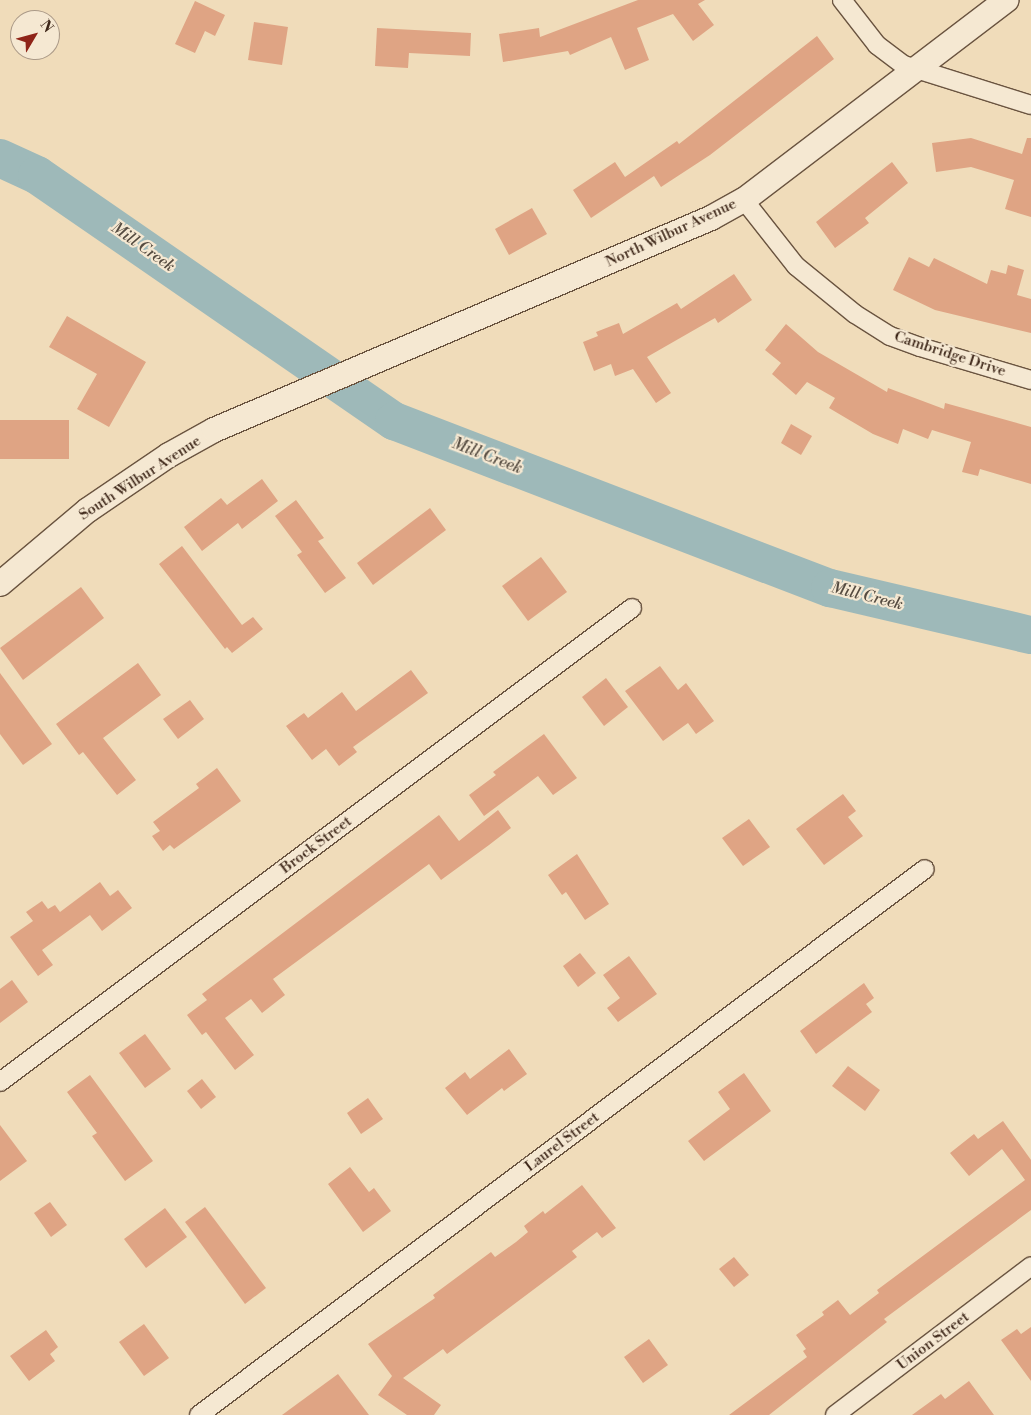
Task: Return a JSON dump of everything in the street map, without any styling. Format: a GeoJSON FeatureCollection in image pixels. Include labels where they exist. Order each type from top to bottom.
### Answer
{"type":"FeatureCollection","features":[{"type":"Feature","properties":{"kind":"main road","name":"North Wilbur Avenue"},"geometry":{"type":"LineString","coordinates":[[405,350],[711,218],[744,200],[1007,0]]}},
{"type":"Feature","properties":{"kind":"main road","name":"South Wilbur Avenue"},"geometry":{"type":"LineString","coordinates":[[0,584],[88,510],[169,455],[214,430],[405,350]]}},
{"type":"Feature","properties":{"kind":"street"},"geometry":{"type":"LineString","coordinates":[[842,0],[877,45],[916,70],[1031,105]]}},
{"type":"Feature","properties":{"kind":"street","name":"Cambridge Drive"},"geometry":{"type":"LineString","coordinates":[[744,200],[796,266],[854,314],[890,336],[920,347],[1031,380]]}},
{"type":"Feature","properties":{"kind":"street","name":"Brock Street"},"geometry":{"type":"LineString","coordinates":[[0,1082],[632,608]]}},
{"type":"Feature","properties":{"kind":"street","name":"Laurel Street"},"geometry":{"type":"LineString","coordinates":[[199,1415],[925,869]]}},
{"type":"Feature","properties":{"kind":"street","name":"Union Street"},"geometry":{"type":"LineString","coordinates":[[834,1415],[1031,1266]]}},
{"type":"Feature","properties":{"kind":"building"},"geometry":{"type":"Polygon","coordinates":[[[638,0],[705,0],[698,4],[714,25],[693,41],[673,14],[637,28],[649,60],[625,70],[611,37],[570,55],[568,51],[503,62],[499,34],[539,28],[540,37],[638,0]]]}},
{"type":"Feature","properties":{"kind":"building"},"geometry":{"type":"Polygon","coordinates":[[[195,1],[225,15],[215,36],[205,31],[195,53],[175,44],[195,1]]]}},
{"type":"Feature","properties":{"kind":"building"},"geometry":{"type":"Polygon","coordinates":[[[254,22],[288,27],[282,65],[248,60],[254,22]]]}},
{"type":"Feature","properties":{"kind":"building"},"geometry":{"type":"Polygon","coordinates":[[[377,28],[471,33],[470,56],[409,53],[408,68],[375,66],[377,28]]]}},
{"type":"Feature","properties":{"kind":"building"},"geometry":{"type":"Polygon","coordinates":[[[817,36],[834,59],[710,155],[661,187],[654,176],[591,218],[573,190],[615,162],[625,177],[677,141],[679,144],[817,36]]]}},
{"type":"Feature","properties":{"kind":"building"},"geometry":{"type":"Polygon","coordinates":[[[971,138],[1022,154],[1027,138],[1031,138],[1031,217],[1005,209],[1014,180],[971,167],[936,172],[932,143],[971,138]]]}},
{"type":"Feature","properties":{"kind":"building"},"geometry":{"type":"Polygon","coordinates":[[[892,162],[908,183],[865,218],[869,223],[835,248],[816,222],[892,162]]]}},
{"type":"Feature","properties":{"kind":"building"},"geometry":{"type":"Polygon","coordinates":[[[532,208],[547,234],[509,255],[495,229],[532,208]]]}},
{"type":"Feature","properties":{"kind":"building"},"geometry":{"type":"Polygon","coordinates":[[[909,257],[929,267],[934,258],[987,284],[991,270],[1006,274],[1008,265],[1024,270],[1017,295],[1031,299],[1031,333],[935,310],[893,290],[909,257]]]}},
{"type":"Feature","properties":{"kind":"building"},"geometry":{"type":"Polygon","coordinates":[[[734,274],[752,300],[718,323],[715,318],[647,357],[671,393],[656,403],[633,369],[615,376],[611,364],[594,371],[583,342],[598,336],[596,332],[619,323],[623,334],[677,303],[681,309],[734,274]]]}},
{"type":"Feature","properties":{"kind":"building"},"geometry":{"type":"Polygon","coordinates":[[[67,316],[146,362],[109,427],[77,409],[97,374],[49,347],[67,316]]]}},
{"type":"Feature","properties":{"kind":"building"},"geometry":{"type":"Polygon","coordinates":[[[786,324],[818,352],[887,392],[888,388],[944,409],[945,403],[1031,427],[1031,484],[980,469],[978,476],[962,472],[971,442],[932,430],[928,439],[903,429],[898,444],[873,434],[829,408],[835,398],[807,382],[796,395],[772,374],[781,363],[765,350],[786,324]]]}},
{"type":"Feature","properties":{"kind":"building"},"geometry":{"type":"Polygon","coordinates":[[[0,420],[69,420],[69,459],[0,459],[0,420]]]}},
{"type":"Feature","properties":{"kind":"building"},"geometry":{"type":"Polygon","coordinates":[[[791,424],[812,436],[801,455],[781,443],[791,424]]]}},
{"type":"Feature","properties":{"kind":"building"},"geometry":{"type":"Polygon","coordinates":[[[262,479],[278,501],[242,529],[238,523],[202,551],[184,527],[221,498],[227,505],[262,479]]]}},
{"type":"Feature","properties":{"kind":"building"},"geometry":{"type":"Polygon","coordinates":[[[296,500],[324,538],[318,541],[346,578],[325,593],[297,555],[302,552],[275,516],[296,500]]]}},
{"type":"Feature","properties":{"kind":"building"},"geometry":{"type":"Polygon","coordinates":[[[430,508],[446,530],[373,585],[357,563],[430,508]]]}},
{"type":"Feature","properties":{"kind":"building"},"geometry":{"type":"Polygon","coordinates":[[[182,546],[242,625],[253,617],[263,629],[232,653],[227,647],[225,649],[159,564],[182,546]]]}},
{"type":"Feature","properties":{"kind":"building"},"geometry":{"type":"Polygon","coordinates":[[[541,557],[567,592],[528,621],[502,586],[541,557]]]}},
{"type":"Feature","properties":{"kind":"building"},"geometry":{"type":"Polygon","coordinates":[[[81,587],[104,618],[23,680],[0,648],[81,587]]]}},
{"type":"Feature","properties":{"kind":"building"},"geometry":{"type":"Polygon","coordinates":[[[138,663],[161,695],[103,738],[136,780],[117,795],[83,752],[79,755],[56,724],[138,663]]]}},
{"type":"Feature","properties":{"kind":"building"},"geometry":{"type":"Polygon","coordinates":[[[660,666],[678,690],[686,683],[714,721],[696,734],[688,723],[663,741],[625,691],[660,666]]]}},
{"type":"Feature","properties":{"kind":"building"},"geometry":{"type":"Polygon","coordinates":[[[411,670],[428,693],[353,747],[357,752],[339,766],[326,749],[312,760],[286,726],[304,713],[308,718],[342,692],[356,711],[411,670]]]}},
{"type":"Feature","properties":{"kind":"building"},"geometry":{"type":"Polygon","coordinates":[[[0,673],[52,744],[23,765],[0,734],[0,673]]]}},
{"type":"Feature","properties":{"kind":"building"},"geometry":{"type":"Polygon","coordinates":[[[606,678],[628,707],[604,726],[582,697],[606,678]]]}},
{"type":"Feature","properties":{"kind":"building"},"geometry":{"type":"Polygon","coordinates":[[[190,700],[204,719],[178,739],[163,719],[190,700]]]}},
{"type":"Feature","properties":{"kind":"building"},"geometry":{"type":"Polygon","coordinates":[[[544,734],[577,778],[553,795],[538,776],[484,816],[469,795],[496,775],[493,772],[544,734]]]}},
{"type":"Feature","properties":{"kind":"building"},"geometry":{"type":"Polygon","coordinates":[[[217,768],[241,801],[174,849],[170,845],[163,851],[152,836],[160,831],[153,822],[199,788],[196,784],[217,768]]]}},
{"type":"Feature","properties":{"kind":"building"},"geometry":{"type":"Polygon","coordinates":[[[843,794],[856,811],[848,817],[863,836],[824,865],[796,829],[843,794]]]}},
{"type":"Feature","properties":{"kind":"building"},"geometry":{"type":"Polygon","coordinates":[[[498,810],[511,828],[489,845],[441,880],[429,864],[273,979],[285,995],[262,1013],[251,999],[225,1018],[254,1055],[235,1070],[206,1032],[202,1035],[187,1015],[207,1000],[202,994],[439,815],[459,841],[498,810]]]}},
{"type":"Feature","properties":{"kind":"building"},"geometry":{"type":"Polygon","coordinates":[[[749,819],[770,847],[743,866],[722,838],[749,819]]]}},
{"type":"Feature","properties":{"kind":"building"},"geometry":{"type":"Polygon","coordinates":[[[577,854],[609,904],[585,920],[566,892],[562,895],[548,875],[577,854]]]}},
{"type":"Feature","properties":{"kind":"building"},"geometry":{"type":"Polygon","coordinates":[[[100,882],[110,896],[118,890],[132,908],[102,931],[90,915],[42,950],[53,965],[38,976],[10,937],[33,921],[26,912],[42,901],[48,909],[55,905],[60,912],[100,882]]]}},
{"type":"Feature","properties":{"kind":"building"},"geometry":{"type":"Polygon","coordinates":[[[580,953],[596,973],[578,987],[563,966],[580,953]]]}},
{"type":"Feature","properties":{"kind":"building"},"geometry":{"type":"Polygon","coordinates":[[[629,956],[657,994],[618,1022],[607,1008],[620,998],[603,975],[629,956]]]}},
{"type":"Feature","properties":{"kind":"building"},"geometry":{"type":"Polygon","coordinates":[[[12,980],[28,1002],[0,1023],[0,989],[12,980]]]}},
{"type":"Feature","properties":{"kind":"building"},"geometry":{"type":"Polygon","coordinates":[[[864,983],[874,998],[866,1004],[872,1012],[816,1054],[800,1031],[864,983]]]}},
{"type":"Feature","properties":{"kind":"building"},"geometry":{"type":"Polygon","coordinates":[[[145,1034],[171,1069],[145,1088],[119,1053],[145,1034]]]}},
{"type":"Feature","properties":{"kind":"building"},"geometry":{"type":"Polygon","coordinates":[[[509,1049],[527,1074],[504,1091],[502,1088],[467,1115],[445,1088],[465,1072],[470,1079],[509,1049]]]}},
{"type":"Feature","properties":{"kind":"building"},"geometry":{"type":"Polygon","coordinates":[[[848,1066],[880,1090],[865,1111],[832,1086],[848,1066]]]}},
{"type":"Feature","properties":{"kind":"building"},"geometry":{"type":"Polygon","coordinates":[[[744,1073],[771,1111],[704,1161],[688,1141],[730,1109],[718,1092],[744,1073]]]}},
{"type":"Feature","properties":{"kind":"building"},"geometry":{"type":"Polygon","coordinates":[[[90,1075],[153,1161],[125,1181],[92,1136],[97,1133],[67,1092],[90,1075]]]}},
{"type":"Feature","properties":{"kind":"building"},"geometry":{"type":"Polygon","coordinates":[[[202,1079],[216,1097],[201,1109],[187,1091],[202,1079]]]}},
{"type":"Feature","properties":{"kind":"building"},"geometry":{"type":"Polygon","coordinates":[[[368,1098],[383,1119],[361,1134],[347,1113],[368,1098]]]}},
{"type":"Feature","properties":{"kind":"building"},"geometry":{"type":"Polygon","coordinates":[[[1003,1121],[1031,1160],[1031,1210],[884,1319],[887,1322],[769,1415],[729,1415],[807,1357],[803,1351],[806,1349],[796,1335],[824,1315],[822,1312],[838,1300],[850,1315],[879,1293],[877,1290],[1025,1180],[1002,1149],[969,1176],[950,1153],[974,1134],[978,1139],[1003,1121]]]}},
{"type":"Feature","properties":{"kind":"building"},"geometry":{"type":"Polygon","coordinates":[[[0,1125],[27,1161],[0,1181],[0,1125]]]}},
{"type":"Feature","properties":{"kind":"building"},"geometry":{"type":"Polygon","coordinates":[[[350,1167],[369,1192],[374,1188],[391,1211],[363,1232],[328,1184],[350,1167]]]}},
{"type":"Feature","properties":{"kind":"building"},"geometry":{"type":"Polygon","coordinates":[[[582,1185],[616,1228],[602,1238],[597,1232],[572,1251],[577,1257],[447,1354],[443,1349],[403,1378],[441,1405],[434,1415],[407,1415],[378,1395],[392,1376],[368,1344],[435,1298],[433,1295],[491,1252],[495,1257],[516,1242],[528,1232],[524,1226],[543,1211],[545,1214],[582,1185]]]}},
{"type":"Feature","properties":{"kind":"building"},"geometry":{"type":"Polygon","coordinates":[[[50,1202],[67,1225],[51,1237],[34,1213],[50,1202]]]}},
{"type":"Feature","properties":{"kind":"building"},"geometry":{"type":"Polygon","coordinates":[[[205,1207],[266,1288],[245,1304],[185,1222],[205,1207]]]}},
{"type":"Feature","properties":{"kind":"building"},"geometry":{"type":"Polygon","coordinates":[[[165,1208],[187,1237],[146,1268],[124,1239],[165,1208]]]}},
{"type":"Feature","properties":{"kind":"building"},"geometry":{"type":"Polygon","coordinates":[[[734,1257],[749,1275],[734,1287],[719,1269],[734,1257]]]}},
{"type":"Feature","properties":{"kind":"building"},"geometry":{"type":"Polygon","coordinates":[[[144,1324],[169,1358],[144,1376],[119,1342],[144,1324]]]}},
{"type":"Feature","properties":{"kind":"building"},"geometry":{"type":"Polygon","coordinates":[[[1031,1327],[1031,1381],[1001,1340],[1017,1329],[1021,1334],[1031,1327]]]}},
{"type":"Feature","properties":{"kind":"building"},"geometry":{"type":"Polygon","coordinates":[[[46,1330],[58,1347],[50,1354],[55,1361],[29,1381],[10,1356],[46,1330]]]}},
{"type":"Feature","properties":{"kind":"building"},"geometry":{"type":"Polygon","coordinates":[[[649,1339],[668,1365],[643,1383],[624,1357],[649,1339]]]}},
{"type":"Feature","properties":{"kind":"building"},"geometry":{"type":"Polygon","coordinates":[[[338,1374],[369,1415],[282,1415],[338,1374]]]}},
{"type":"Feature","properties":{"kind":"building"},"geometry":{"type":"Polygon","coordinates":[[[969,1381],[994,1415],[912,1415],[941,1394],[945,1399],[969,1381]]]}},
{"type":"Feature","properties":{"kind":"waterway","name":"Mill Creek"},"geometry":{"type":"LineString","coordinates":[[0,158],[37,175],[394,421],[830,588],[1031,635]]}}]}
